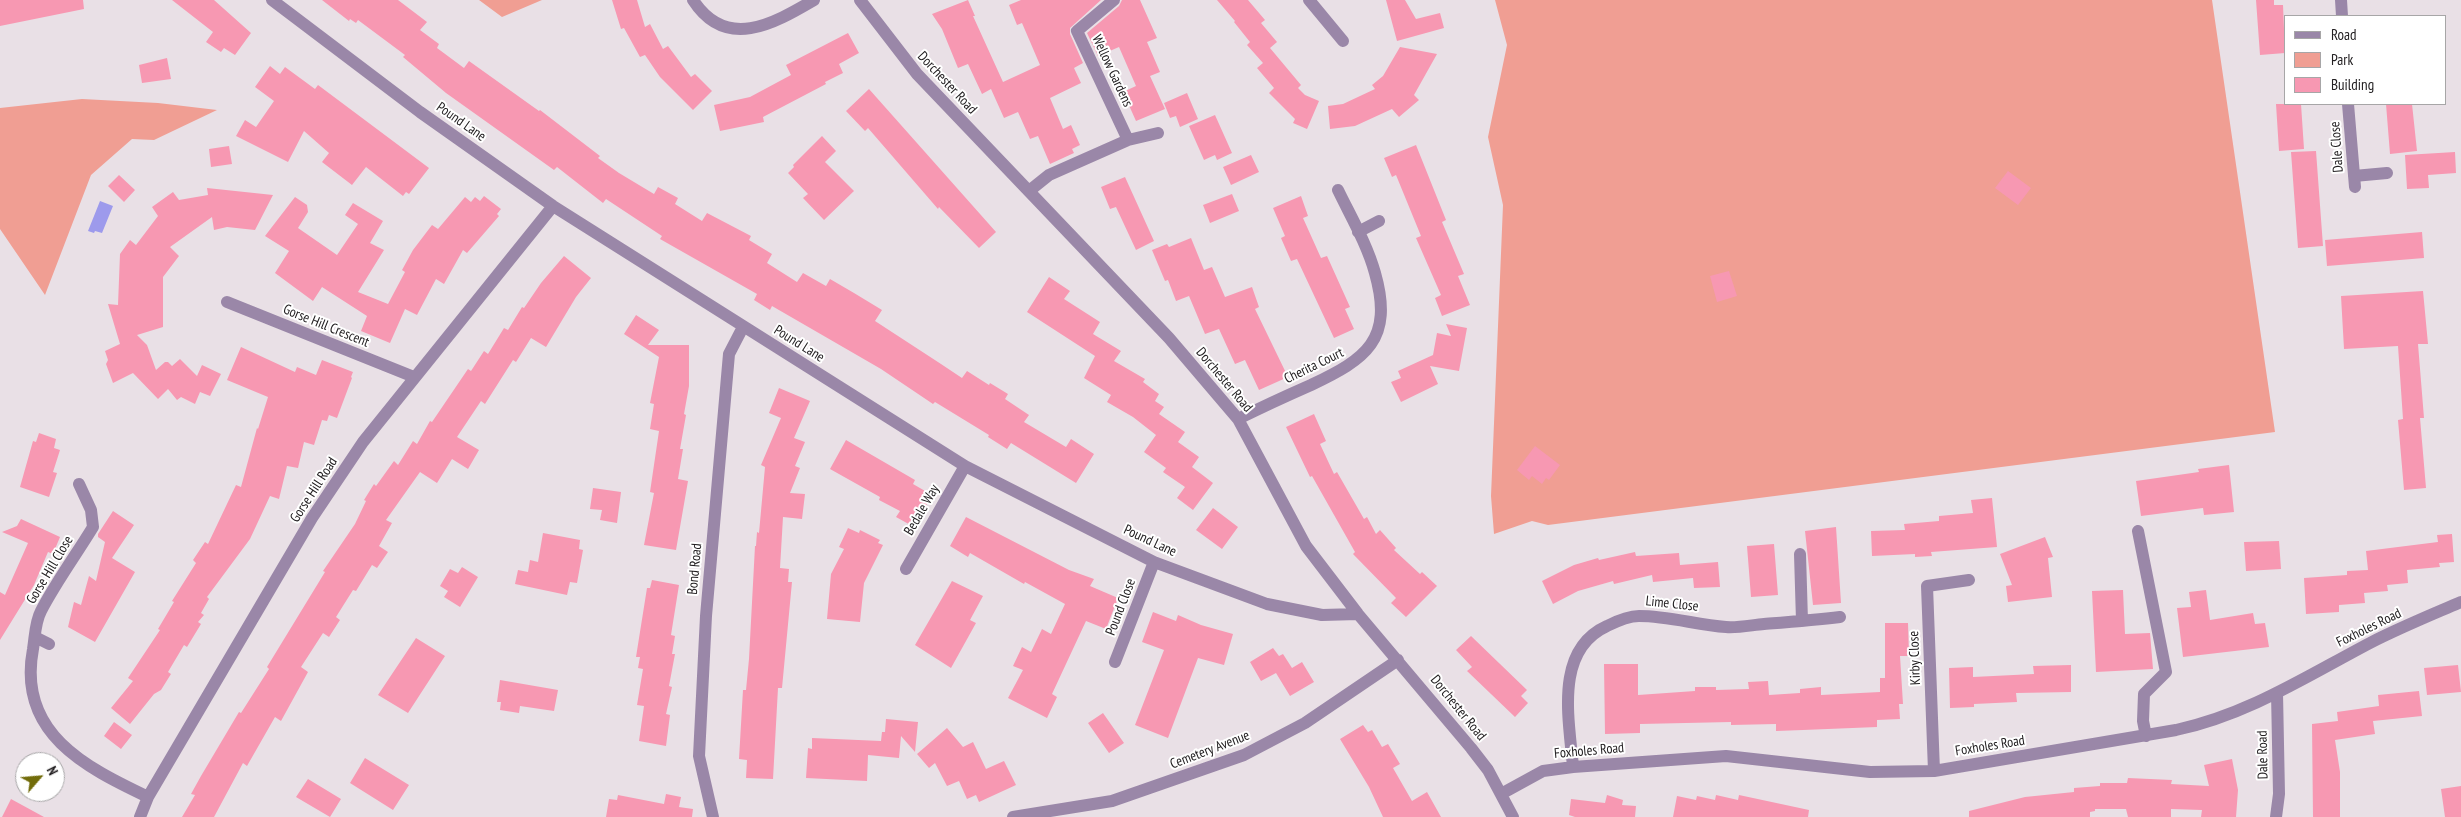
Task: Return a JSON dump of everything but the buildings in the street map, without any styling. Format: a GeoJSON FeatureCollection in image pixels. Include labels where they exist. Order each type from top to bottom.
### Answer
{"type":"FeatureCollection","features":[{"type":"Feature","properties":{"kind":"street","name":"Pound Lane"},"geometry":{"type":"LineString","coordinates":[[272,0],[420,112],[553,206],[965,466],[1154,562],[1267,604],[1322,614],[1358,614]]}},
{"type":"Feature","properties":{"kind":"street"},"geometry":{"type":"LineString","coordinates":[[693,0],[707,17],[718,26],[733,29],[750,29],[765,25],[814,0]]}},
{"type":"Feature","properties":{"kind":"street","name":"Dorchester Road"},"geometry":{"type":"LineString","coordinates":[[860,0],[917,74],[1170,338],[1238,419],[1306,546],[1358,614],[1471,748],[1502,794],[1513,817]]}},
{"type":"Feature","properties":{"kind":"street","name":"Wellow Gardens"},"geometry":{"type":"LineString","coordinates":[[1114,0],[1077,31],[1128,140]]}},
{"type":"Feature","properties":{"kind":"street"},"geometry":{"type":"LineString","coordinates":[[1309,0],[1344,41]]}},
{"type":"Feature","properties":{"kind":"street"},"geometry":{"type":"LineString","coordinates":[[2341,0],[2342,15]]}},
{"type":"Feature","properties":{"kind":"street","name":"Dale Close"},"geometry":{"type":"LineString","coordinates":[[2348,105],[2354,181],[2388,173]]}},
{"type":"Feature","properties":{"kind":"street"},"geometry":{"type":"LineString","coordinates":[[1029,191],[1049,176],[1128,140],[1158,132]]}},
{"type":"Feature","properties":{"kind":"street","name":"Cherita Court"},"geometry":{"type":"LineString","coordinates":[[1238,419],[1342,370],[1366,353],[1374,339],[1379,325],[1380,292],[1372,264],[1338,190]]}},
{"type":"Feature","properties":{"kind":"street","name":"Gorse Hill Road"},"geometry":{"type":"LineString","coordinates":[[140,817],[148,797],[312,518],[363,442],[553,206]]}},
{"type":"Feature","properties":{"kind":"street"},"geometry":{"type":"LineString","coordinates":[[1358,232],[1379,222]]}},
{"type":"Feature","properties":{"kind":"street","name":"Gorse Hill Crescent"},"geometry":{"type":"LineString","coordinates":[[227,302],[414,377]]}},
{"type":"Feature","properties":{"kind":"street","name":"Bond Road"},"geometry":{"type":"LineString","coordinates":[[713,817],[699,756],[706,616],[729,354],[743,327]]}},
{"type":"Feature","properties":{"kind":"street","name":"Bedale Way"},"geometry":{"type":"LineString","coordinates":[[906,569],[965,466]]}},
{"type":"Feature","properties":{"kind":"street","name":"Gorse Hill Close"},"geometry":{"type":"LineString","coordinates":[[79,484],[91,510],[93,527],[40,613],[31,675],[35,701],[47,730],[61,746],[85,764],[148,797]]}},
{"type":"Feature","properties":{"kind":"street"},"geometry":{"type":"LineString","coordinates":[[2138,531],[2166,672],[2144,694],[2143,721],[2146,736]]}},
{"type":"Feature","properties":{"kind":"street"},"geometry":{"type":"LineString","coordinates":[[1800,554],[1802,621]]}},
{"type":"Feature","properties":{"kind":"street","name":"Pound Close"},"geometry":{"type":"LineString","coordinates":[[1115,662],[1154,562]]}},
{"type":"Feature","properties":{"kind":"street","name":"Kirby Close"},"geometry":{"type":"LineString","coordinates":[[1934,771],[1927,586],[1969,580]]}},
{"type":"Feature","properties":{"kind":"street","name":"Foxholes Road"},"geometry":{"type":"LineString","coordinates":[[1502,794],[1543,771],[1573,767],[1726,756],[1870,772],[1934,771],[2146,736],[2205,724],[2277,694],[2372,642],[2461,602]]}},
{"type":"Feature","properties":{"kind":"street","name":"Lime Close"},"geometry":{"type":"LineString","coordinates":[[1573,767],[1568,698],[1570,678],[1576,654],[1586,639],[1595,633],[1624,618],[1636,616],[1662,616],[1726,627],[1840,617]]}},
{"type":"Feature","properties":{"kind":"street"},"geometry":{"type":"LineString","coordinates":[[35,638],[49,644]]}},
{"type":"Feature","properties":{"kind":"street","name":"Cemetery Avenue"},"geometry":{"type":"LineString","coordinates":[[1013,817],[1112,801],[1244,755],[1305,723],[1398,660]]}},
{"type":"Feature","properties":{"kind":"street","name":"Dale Road"},"geometry":{"type":"LineString","coordinates":[[2276,817],[2278,794],[2277,694]]}},
{"type":"Feature","properties":{"kind":"green space"},"geometry":{"type":"Polygon","coordinates":[[[479,0],[542,0],[502,17],[479,0]]]}},
{"type":"Feature","properties":{"kind":"green space"},"geometry":{"type":"Polygon","coordinates":[[[1495,0],[2212,0],[2275,432],[1548,525],[1532,521],[1494,534],[1491,496],[1503,205],[1488,137],[1507,45],[1495,0]]]}},
{"type":"Feature","properties":{"kind":"green space"},"geometry":{"type":"Polygon","coordinates":[[[82,99],[158,103],[217,110],[154,140],[132,139],[91,175],[45,295],[0,229],[0,108],[82,99]]]}},
{"type":"Feature","properties":{"kind":"shaded area"},"geometry":{"type":"Polygon","coordinates":[[[100,201],[113,206],[102,233],[95,231],[94,233],[88,231],[100,201]]]}}]}
